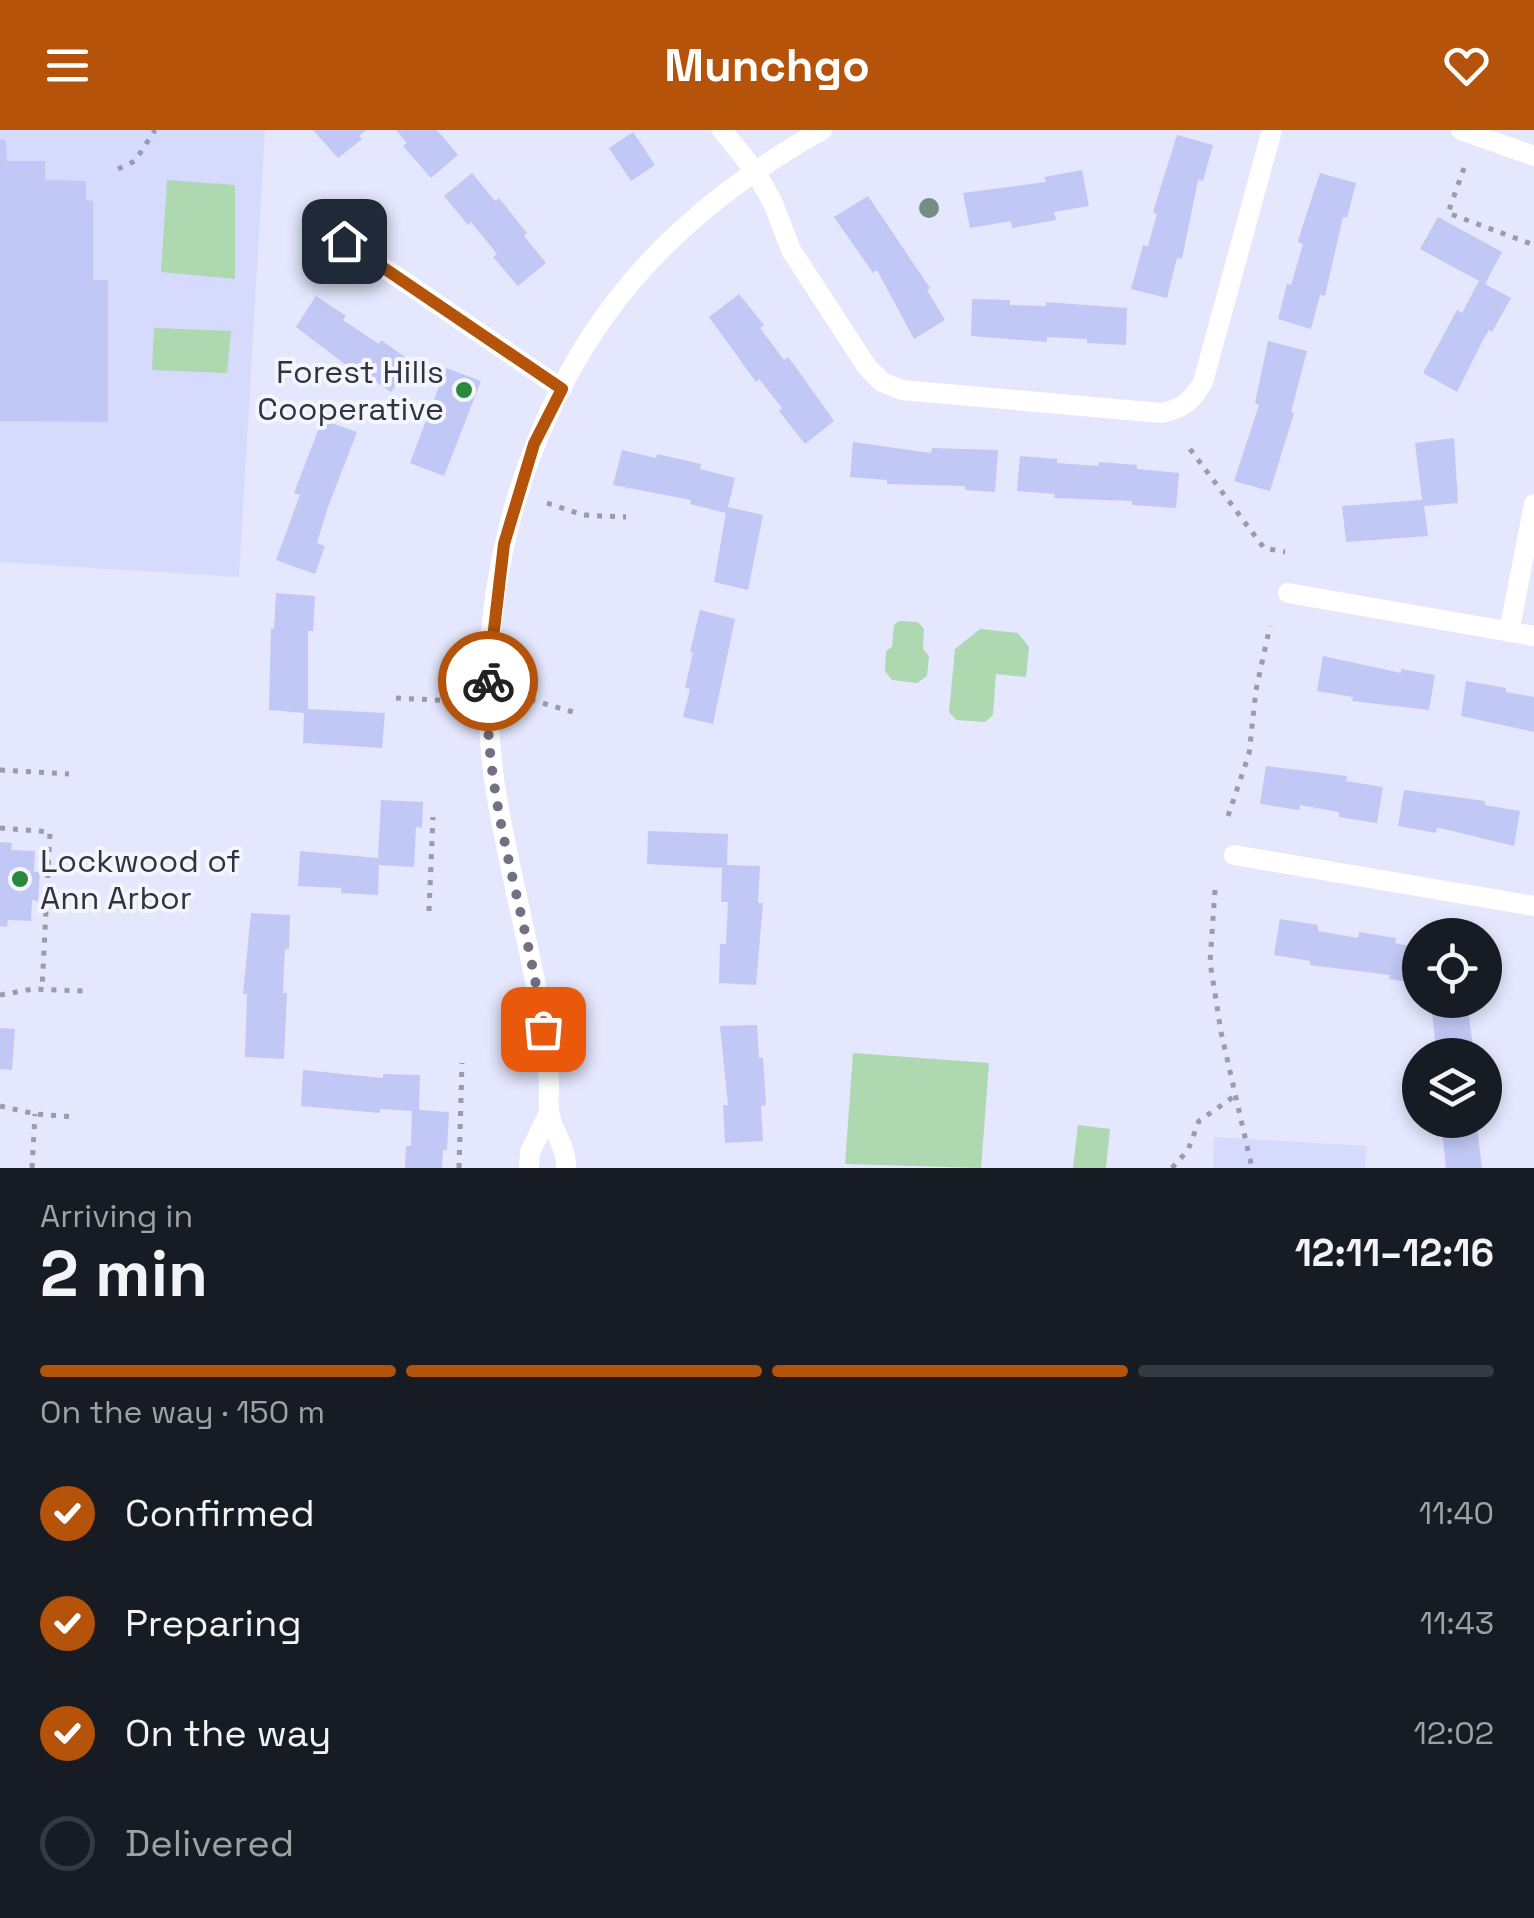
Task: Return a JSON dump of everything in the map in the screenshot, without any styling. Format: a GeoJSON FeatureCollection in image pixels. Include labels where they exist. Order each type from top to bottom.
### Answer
{"type":"FeatureCollection","features":[{"type":"Feature","properties":{"kind":"street"},"geometry":{"type":"LineString","coordinates":[[722,130],[755,171],[774,203],[792,250],[868,368],[890,387],[922,393],[1161,412],[1177,410],[1192,400],[1204,382],[1272,130]]}},
{"type":"Feature","properties":{"kind":"street"},"geometry":{"type":"LineString","coordinates":[[566,1168],[567,1154],[549,1112],[540,1007],[497,799],[487,695],[504,544],[534,444],[603,321],[634,280],[713,204],[755,171],[822,130]]}},
{"type":"Feature","properties":{"kind":"street"},"geometry":{"type":"LineString","coordinates":[[1461,130],[1534,156]]}},
{"type":"Feature","properties":{"kind":"street"},"geometry":{"type":"LineString","coordinates":[[312,219],[562,389]]}},
{"type":"Feature","properties":{"kind":"street"},"geometry":{"type":"LineString","coordinates":[[1509,632],[1534,504]]}},
{"type":"Feature","properties":{"kind":"street"},"geometry":{"type":"LineString","coordinates":[[1288,592],[1534,636]]}},
{"type":"Feature","properties":{"kind":"street"},"geometry":{"type":"LineString","coordinates":[[1234,855],[1534,906]]}},
{"type":"Feature","properties":{"kind":"street"},"geometry":{"type":"LineString","coordinates":[[529,1168],[530,1152],[549,1112]]}},
{"type":"Feature","properties":{"kind":"path"},"geometry":{"type":"LineString","coordinates":[[118,169],[134,161],[155,130]]}},
{"type":"Feature","properties":{"kind":"path"},"geometry":{"type":"LineString","coordinates":[[1464,168],[1448,214],[1534,245]]}},
{"type":"Feature","properties":{"kind":"path"},"geometry":{"type":"LineString","coordinates":[[1190,449],[1264,548],[1285,552]]}},
{"type":"Feature","properties":{"kind":"path"},"geometry":{"type":"LineString","coordinates":[[547,503],[583,514],[626,518]]}},
{"type":"Feature","properties":{"kind":"path"},"geometry":{"type":"LineString","coordinates":[[1228,816],[1249,754],[1256,690],[1270,626]]}},
{"type":"Feature","properties":{"kind":"path"},"geometry":{"type":"LineString","coordinates":[[518,696],[580,714]]}},
{"type":"Feature","properties":{"kind":"path"},"geometry":{"type":"LineString","coordinates":[[396,698],[454,700]]}},
{"type":"Feature","properties":{"kind":"path"},"geometry":{"type":"LineString","coordinates":[[0,770],[69,774]]}},
{"type":"Feature","properties":{"kind":"path"},"geometry":{"type":"LineString","coordinates":[[429,911],[433,818]]}},
{"type":"Feature","properties":{"kind":"path"},"geometry":{"type":"LineString","coordinates":[[0,828],[50,832],[43,887],[42,989]]}},
{"type":"Feature","properties":{"kind":"path"},"geometry":{"type":"LineString","coordinates":[[1215,890],[1210,962],[1221,1032],[1252,1168]]}},
{"type":"Feature","properties":{"kind":"path"},"geometry":{"type":"LineString","coordinates":[[0,996],[18,989],[83,991]]}},
{"type":"Feature","properties":{"kind":"path"},"geometry":{"type":"LineString","coordinates":[[458,1168],[462,1063]]}},
{"type":"Feature","properties":{"kind":"path"},"geometry":{"type":"LineString","coordinates":[[1172,1168],[1188,1150],[1199,1121],[1236,1095]]}},
{"type":"Feature","properties":{"kind":"path"},"geometry":{"type":"LineString","coordinates":[[0,1106],[35,1114],[74,1116]]}},
{"type":"Feature","properties":{"kind":"path"},"geometry":{"type":"LineString","coordinates":[[32,1168],[35,1114]]}},
{"type":"Feature","properties":{"kind":"shaded area"},"geometry":{"type":"Polygon","coordinates":[[[0,130],[265,130],[239,577],[0,562],[0,130]]]}},
{"type":"Feature","properties":{"kind":"shaded area"},"geometry":{"type":"Polygon","coordinates":[[[1214,1137],[1367,1146],[1365,1168],[1213,1168],[1214,1137]]]}},
{"type":"Feature","properties":{"kind":"green space"},"geometry":{"type":"Polygon","coordinates":[[[167,180],[235,185],[235,279],[161,272],[167,180]]]}},
{"type":"Feature","properties":{"kind":"green space"},"geometry":{"type":"Polygon","coordinates":[[[154,328],[231,331],[227,373],[152,370],[154,328]]]}},
{"type":"Feature","properties":{"kind":"green space"},"geometry":{"type":"Polygon","coordinates":[[[899,621],[918,622],[924,629],[923,649],[929,656],[927,676],[917,683],[892,680],[885,671],[886,651],[892,647],[894,625],[899,621]]]}},
{"type":"Feature","properties":{"kind":"green space"},"geometry":{"type":"Polygon","coordinates":[[[980,629],[1018,633],[1029,647],[1026,677],[996,674],[993,715],[985,722],[956,720],[949,712],[955,649],[980,629]]]}},
{"type":"Feature","properties":{"kind":"green space"},"geometry":{"type":"Polygon","coordinates":[[[853,1053],[989,1063],[981,1168],[845,1164],[853,1053]]]}},
{"type":"Feature","properties":{"kind":"green space"},"geometry":{"type":"Polygon","coordinates":[[[1078,1125],[1110,1129],[1106,1168],[1073,1168],[1078,1125]]]}},
{"type":"Feature","properties":{"kind":"building"},"geometry":{"type":"Polygon","coordinates":[[[313,130],[366,130],[359,136],[362,139],[338,158],[313,130]]]}},
{"type":"Feature","properties":{"kind":"building"},"geometry":{"type":"Polygon","coordinates":[[[396,130],[437,130],[458,155],[431,178],[403,146],[407,143],[396,130]]]}},
{"type":"Feature","properties":{"kind":"building"},"geometry":{"type":"Polygon","coordinates":[[[633,132],[655,165],[631,181],[609,148],[633,132]]]}},
{"type":"Feature","properties":{"kind":"building"},"geometry":{"type":"Polygon","coordinates":[[[1177,135],[1213,145],[1203,181],[1198,180],[1182,259],[1177,258],[1167,298],[1131,289],[1143,245],[1148,246],[1157,214],[1153,212],[1177,135]]]}},
{"type":"Feature","properties":{"kind":"building"},"geometry":{"type":"Polygon","coordinates":[[[0,139],[6,140],[7,161],[45,161],[45,180],[86,181],[86,200],[93,201],[93,280],[108,280],[108,422],[0,421],[0,139]]]}},
{"type":"Feature","properties":{"kind":"building"},"geometry":{"type":"Polygon","coordinates":[[[1082,170],[1089,206],[1054,212],[1056,220],[1012,228],[1011,221],[970,228],[963,193],[1046,182],[1044,177],[1082,170]]]}},
{"type":"Feature","properties":{"kind":"building"},"geometry":{"type":"Polygon","coordinates":[[[472,173],[495,201],[499,198],[546,263],[518,286],[471,222],[468,225],[444,196],[472,173]]]}},
{"type":"Feature","properties":{"kind":"building"},"geometry":{"type":"Polygon","coordinates":[[[1320,173],[1356,183],[1347,218],[1343,217],[1325,296],[1320,295],[1311,329],[1278,319],[1303,244],[1298,242],[1320,173]]]}},
{"type":"Feature","properties":{"kind":"building"},"geometry":{"type":"Polygon","coordinates":[[[868,196],[930,288],[927,290],[945,320],[914,339],[877,270],[873,273],[834,217],[868,196]]]}},
{"type":"Feature","properties":{"kind":"building"},"geometry":{"type":"Polygon","coordinates":[[[1438,217],[1502,252],[1485,284],[1511,298],[1492,332],[1489,330],[1483,340],[1457,392],[1423,373],[1457,310],[1462,313],[1479,281],[1420,249],[1438,217]]]}},
{"type":"Feature","properties":{"kind":"building"},"geometry":{"type":"Polygon","coordinates":[[[739,294],[764,325],[760,328],[784,360],[788,357],[834,421],[805,444],[779,411],[782,408],[759,379],[756,382],[709,317],[739,294]]]}},
{"type":"Feature","properties":{"kind":"building"},"geometry":{"type":"Polygon","coordinates":[[[316,296],[346,316],[343,320],[412,362],[391,392],[360,371],[358,374],[296,327],[316,296]]]}},
{"type":"Feature","properties":{"kind":"building"},"geometry":{"type":"Polygon","coordinates":[[[972,299],[1010,300],[1010,305],[1046,306],[1046,302],[1127,308],[1126,345],[1087,343],[1087,339],[1047,337],[1047,342],[971,336],[972,299]]]}},
{"type":"Feature","properties":{"kind":"building"},"geometry":{"type":"Polygon","coordinates":[[[1268,341],[1307,351],[1291,412],[1294,413],[1270,491],[1234,481],[1259,405],[1255,403],[1268,341]]]}},
{"type":"Feature","properties":{"kind":"building"},"geometry":{"type":"Polygon","coordinates":[[[446,368],[481,381],[444,476],[410,463],[446,368]]]}},
{"type":"Feature","properties":{"kind":"building"},"geometry":{"type":"Polygon","coordinates":[[[322,420],[357,432],[317,543],[325,546],[315,574],[276,560],[300,495],[294,493],[322,420]]]}},
{"type":"Feature","properties":{"kind":"building"},"geometry":{"type":"Polygon","coordinates":[[[1454,438],[1458,503],[1424,506],[1428,536],[1346,542],[1342,506],[1422,500],[1415,443],[1454,438]]]}},
{"type":"Feature","properties":{"kind":"building"},"geometry":{"type":"Polygon","coordinates":[[[853,442],[931,453],[932,448],[998,450],[995,492],[965,490],[965,486],[887,484],[887,480],[850,477],[853,442]]]}},
{"type":"Feature","properties":{"kind":"building"},"geometry":{"type":"Polygon","coordinates":[[[622,450],[701,464],[700,469],[735,478],[728,507],[763,515],[748,590],[714,582],[726,513],[690,504],[691,500],[613,485],[622,450]]]}},
{"type":"Feature","properties":{"kind":"building"},"geometry":{"type":"Polygon","coordinates":[[[1020,456],[1057,459],[1057,463],[1137,465],[1137,469],[1179,473],[1176,508],[1132,505],[1132,501],[1054,498],[1055,494],[1017,491],[1020,456]]]}},
{"type":"Feature","properties":{"kind":"building"},"geometry":{"type":"Polygon","coordinates":[[[276,593],[315,596],[313,631],[308,631],[308,709],[385,713],[382,748],[303,743],[304,713],[269,710],[276,593]]]}},
{"type":"Feature","properties":{"kind":"building"},"geometry":{"type":"Polygon","coordinates":[[[700,610],[735,619],[713,724],[683,717],[690,689],[685,688],[693,653],[690,652],[700,610]]]}},
{"type":"Feature","properties":{"kind":"building"},"geometry":{"type":"Polygon","coordinates":[[[1323,656],[1401,673],[1401,669],[1435,675],[1429,710],[1352,701],[1353,697],[1317,691],[1323,656]]]}},
{"type":"Feature","properties":{"kind":"building"},"geometry":{"type":"Polygon","coordinates":[[[1466,681],[1534,697],[1534,732],[1461,716],[1466,681]]]}},
{"type":"Feature","properties":{"kind":"building"},"geometry":{"type":"Polygon","coordinates":[[[1266,766],[1347,776],[1346,781],[1383,787],[1377,823],[1300,805],[1299,810],[1260,804],[1266,766]]]}},
{"type":"Feature","properties":{"kind":"building"},"geometry":{"type":"Polygon","coordinates":[[[1404,790],[1485,801],[1485,805],[1520,811],[1514,846],[1444,829],[1437,828],[1436,833],[1398,826],[1404,790]]]}},
{"type":"Feature","properties":{"kind":"building"},"geometry":{"type":"Polygon","coordinates":[[[381,800],[423,802],[422,828],[416,827],[414,867],[379,865],[378,895],[298,886],[300,851],[378,858],[381,800]]]}},
{"type":"Feature","properties":{"kind":"building"},"geometry":{"type":"Polygon","coordinates":[[[648,831],[728,834],[727,865],[760,866],[758,903],[763,903],[756,985],[719,983],[720,944],[726,944],[728,902],[721,902],[722,868],[647,864],[648,831]]]}},
{"type":"Feature","properties":{"kind":"building","name":"Lockwood of Ann Arbor"},"geometry":{"type":"Polygon","coordinates":[[[0,842],[12,843],[11,850],[35,851],[34,872],[40,872],[38,901],[32,900],[31,921],[8,920],[7,927],[0,926],[0,842]]]}},
{"type":"Feature","properties":{"kind":"building"},"geometry":{"type":"Polygon","coordinates":[[[251,913],[290,915],[289,949],[285,949],[284,965],[284,1059],[245,1057],[247,994],[243,994],[251,913]]]}},
{"type":"Feature","properties":{"kind":"building"},"geometry":{"type":"Polygon","coordinates":[[[1280,919],[1318,925],[1318,931],[1358,938],[1359,932],[1396,938],[1395,943],[1402,944],[1402,981],[1389,979],[1390,975],[1310,965],[1310,961],[1274,955],[1280,919]]]}},
{"type":"Feature","properties":{"kind":"building"},"geometry":{"type":"Polygon","coordinates":[[[1433,1018],[1469,1018],[1472,1038],[1435,1038],[1433,1018]]]}},
{"type":"Feature","properties":{"kind":"building"},"geometry":{"type":"Polygon","coordinates":[[[757,1025],[766,1105],[761,1106],[763,1141],[725,1143],[723,1105],[728,1105],[720,1026],[757,1025]]]}},
{"type":"Feature","properties":{"kind":"building"},"geometry":{"type":"Polygon","coordinates":[[[0,1028],[15,1029],[12,1070],[0,1069],[0,1028]]]}},
{"type":"Feature","properties":{"kind":"building"},"geometry":{"type":"Polygon","coordinates":[[[303,1070],[383,1078],[383,1074],[420,1075],[419,1110],[449,1112],[442,1168],[405,1168],[406,1146],[411,1146],[412,1111],[380,1109],[380,1113],[301,1106],[303,1070]]]}},
{"type":"Feature","properties":{"kind":"building"},"geometry":{"type":"Polygon","coordinates":[[[1443,1138],[1478,1138],[1482,1168],[1446,1168],[1443,1138]]]}},
{"type":"Feature","properties":{"kind":"way so far"},"geometry":{"type":"LineString","coordinates":[[488,681],[490,749],[497,799],[543,1029]]}},
{"type":"Feature","properties":{"kind":"place","name":"Forest Hills Cooperative"},"geometry":{"type":"Point","coordinates":[464,390]}},
{"type":"Feature","properties":{"kind":"place","name":"Lockwood of Ann Arbor"},"geometry":{"type":"Point","coordinates":[20,879]}},
{"type":"Feature","properties":{"kind":"route"},"geometry":{"type":"LineString","coordinates":[[344,241],[562,389],[534,444],[504,544],[488,681]]}}]}
